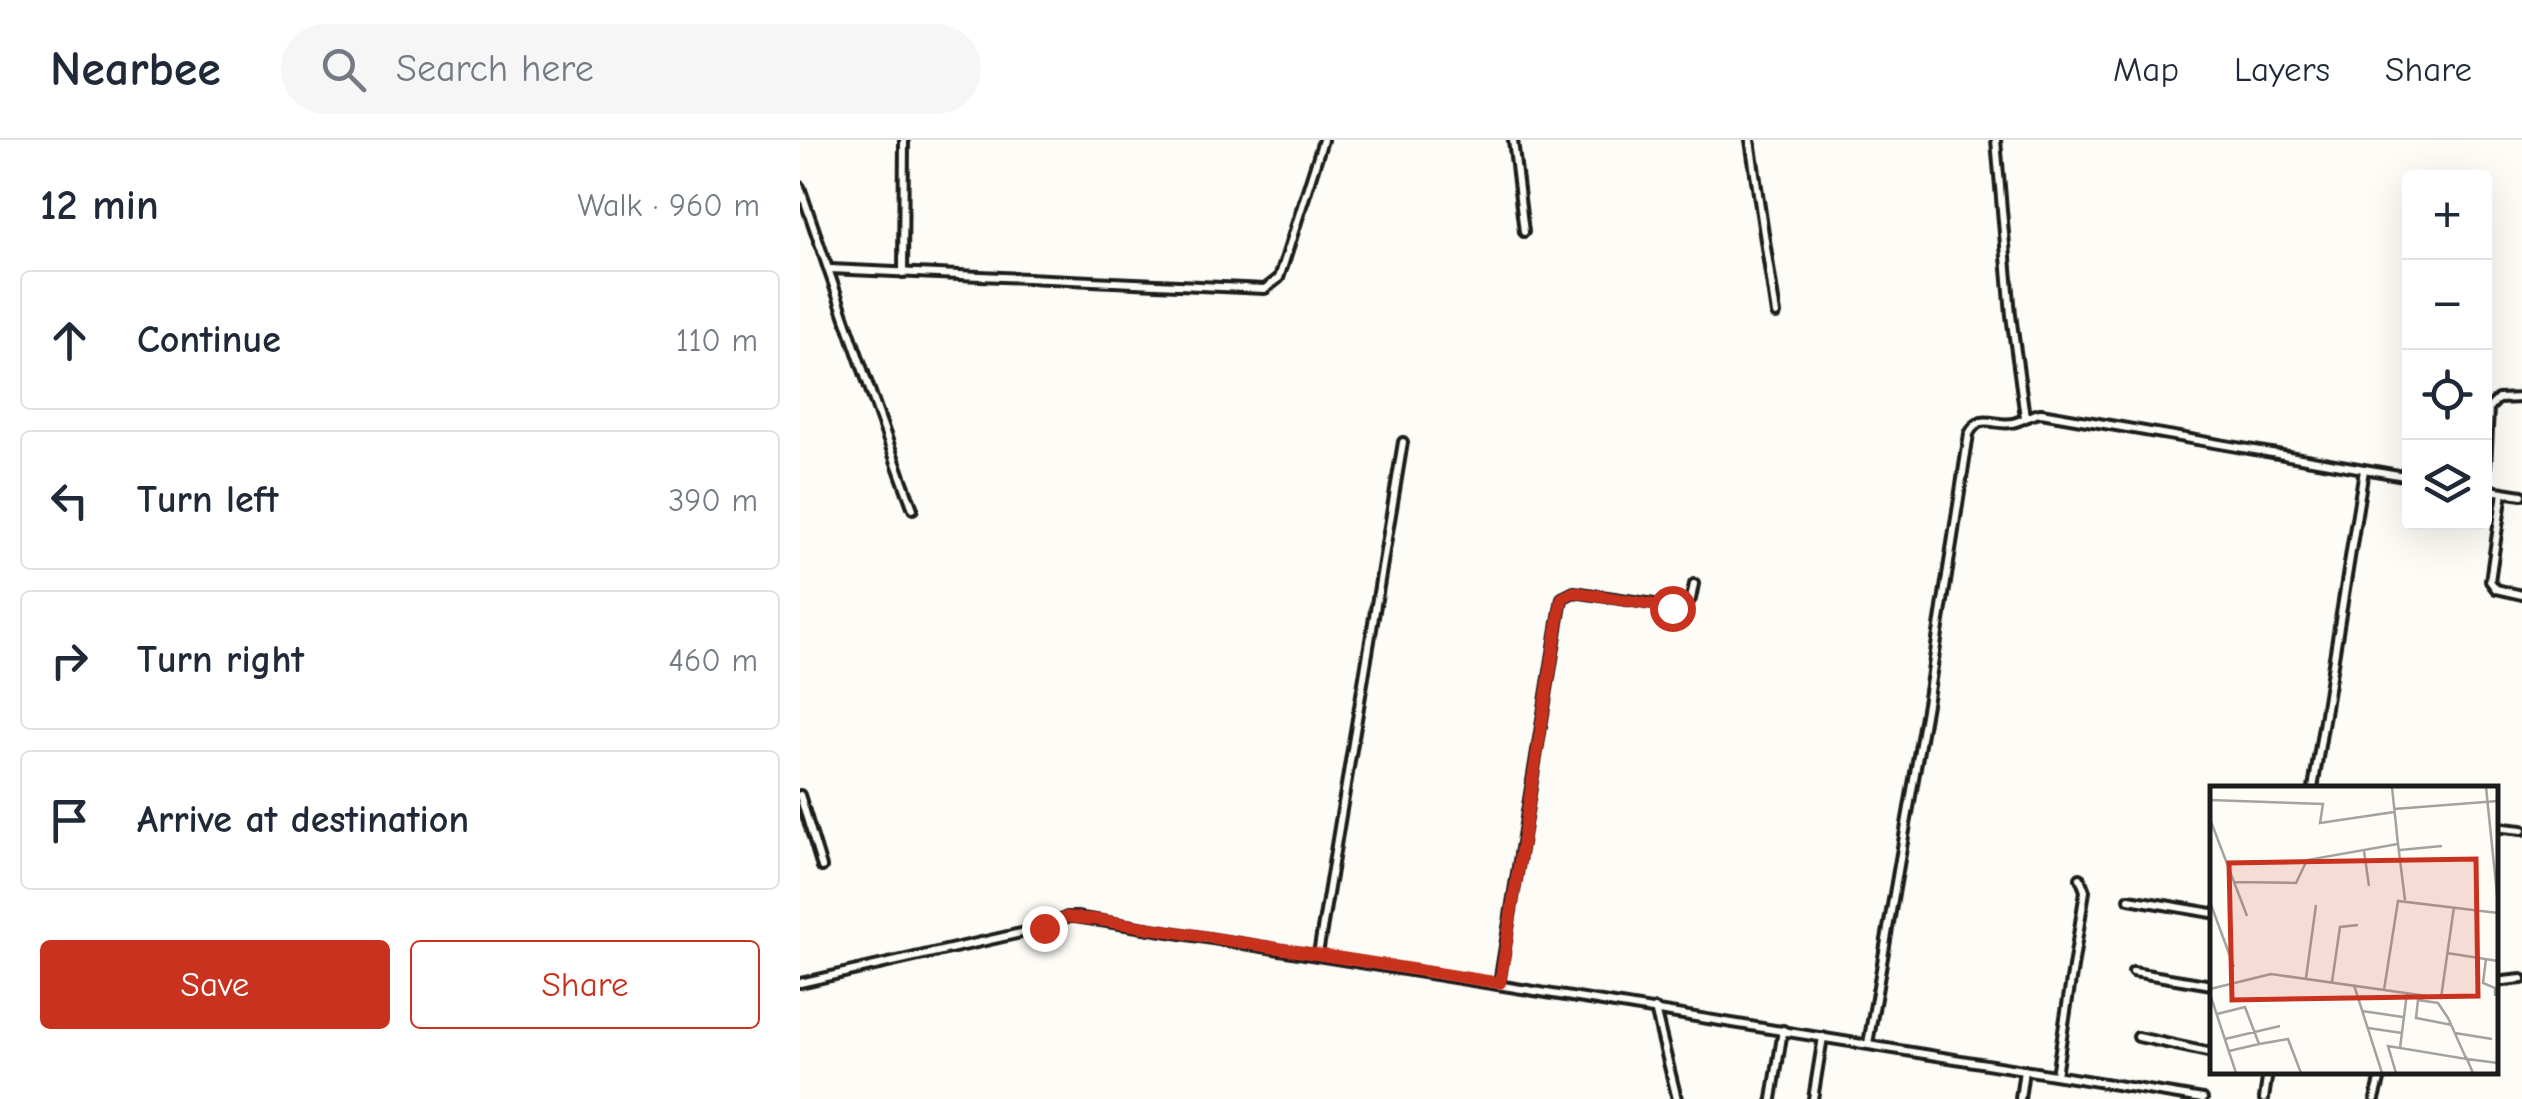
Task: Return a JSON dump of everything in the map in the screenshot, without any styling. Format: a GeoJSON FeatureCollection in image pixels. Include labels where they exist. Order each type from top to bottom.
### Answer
{"type":"FeatureCollection","features":[{"type":"Feature","properties":{"kind":"street"},"geometry":{"type":"LineString","coordinates":[[903,273],[904,140]]}},
{"type":"Feature","properties":{"kind":"street"},"geometry":{"type":"LineString","coordinates":[[830,269],[1265,289],[1278,278],[1284,266],[1324,140]]}},
{"type":"Feature","properties":{"kind":"street"},"geometry":{"type":"LineString","coordinates":[[1513,140],[1524,232]]}},
{"type":"Feature","properties":{"kind":"street"},"geometry":{"type":"LineString","coordinates":[[1750,140],[1776,314]]}},
{"type":"Feature","properties":{"kind":"street"},"geometry":{"type":"LineString","coordinates":[[1996,140],[2010,315],[2025,416]]}},
{"type":"Feature","properties":{"kind":"street"},"geometry":{"type":"LineString","coordinates":[[800,187],[856,356],[913,509]]}},
{"type":"Feature","properties":{"kind":"street"},"geometry":{"type":"LineString","coordinates":[[2487,440],[2489,408],[2498,399],[2522,398]]}},
{"type":"Feature","properties":{"kind":"street"},"geometry":{"type":"LineString","coordinates":[[1868,1044],[1969,434],[1977,422],[2014,423],[2025,416],[2041,414],[2402,476]]}},
{"type":"Feature","properties":{"kind":"street"},"geometry":{"type":"LineString","coordinates":[[1318,954],[1404,442]]}},
{"type":"Feature","properties":{"kind":"street"},"geometry":{"type":"LineString","coordinates":[[2314,786],[2364,470]]}},
{"type":"Feature","properties":{"kind":"street"},"geometry":{"type":"LineString","coordinates":[[2492,490],[2522,495]]}},
{"type":"Feature","properties":{"kind":"street"},"geometry":{"type":"LineString","coordinates":[[2503,492],[2490,581],[2496,589],[2522,595]]}},
{"type":"Feature","properties":{"kind":"street"},"geometry":{"type":"LineString","coordinates":[[1500,983],[1562,598],[1574,592],[1681,608],[1692,599],[1694,584]]}},
{"type":"Feature","properties":{"kind":"street"},"geometry":{"type":"LineString","coordinates":[[800,794],[822,868]]}},
{"type":"Feature","properties":{"kind":"street"},"geometry":{"type":"LineString","coordinates":[[2497,827],[2522,831]]}},
{"type":"Feature","properties":{"kind":"street"},"geometry":{"type":"LineString","coordinates":[[2056,1075],[2085,891],[2080,878]]}},
{"type":"Feature","properties":{"kind":"street"},"geometry":{"type":"LineString","coordinates":[[2130,899],[2210,913]]}},
{"type":"Feature","properties":{"kind":"street"},"geometry":{"type":"LineString","coordinates":[[800,983],[1048,927],[1070,917],[1500,983],[2203,1099]]}},
{"type":"Feature","properties":{"kind":"street"},"geometry":{"type":"LineString","coordinates":[[2133,972],[2210,985]]}},
{"type":"Feature","properties":{"kind":"street"},"geometry":{"type":"LineString","coordinates":[[2497,982],[2522,979]]}},
{"type":"Feature","properties":{"kind":"street"},"geometry":{"type":"LineString","coordinates":[[1656,1010],[1677,1099]]}},
{"type":"Feature","properties":{"kind":"street"},"geometry":{"type":"LineString","coordinates":[[1772,1099],[1784,1030]]}},
{"type":"Feature","properties":{"kind":"street"},"geometry":{"type":"LineString","coordinates":[[1813,1099],[1823,1037]]}},
{"type":"Feature","properties":{"kind":"street"},"geometry":{"type":"LineString","coordinates":[[2138,1037],[2210,1054]]}},
{"type":"Feature","properties":{"kind":"street"},"geometry":{"type":"LineString","coordinates":[[2020,1099],[2024,1070]]}},
{"type":"Feature","properties":{"kind":"street"},"geometry":{"type":"LineString","coordinates":[[2264,1099],[2268,1074]]}},
{"type":"Feature","properties":{"kind":"street"},"geometry":{"type":"LineString","coordinates":[[2375,1099],[2381,1076]]}},
{"type":"Feature","properties":{"kind":"route"},"geometry":{"type":"LineString","coordinates":[[1044,928],[1076,917],[1500,983],[1562,598],[1574,592],[1672,608]]}}]}
